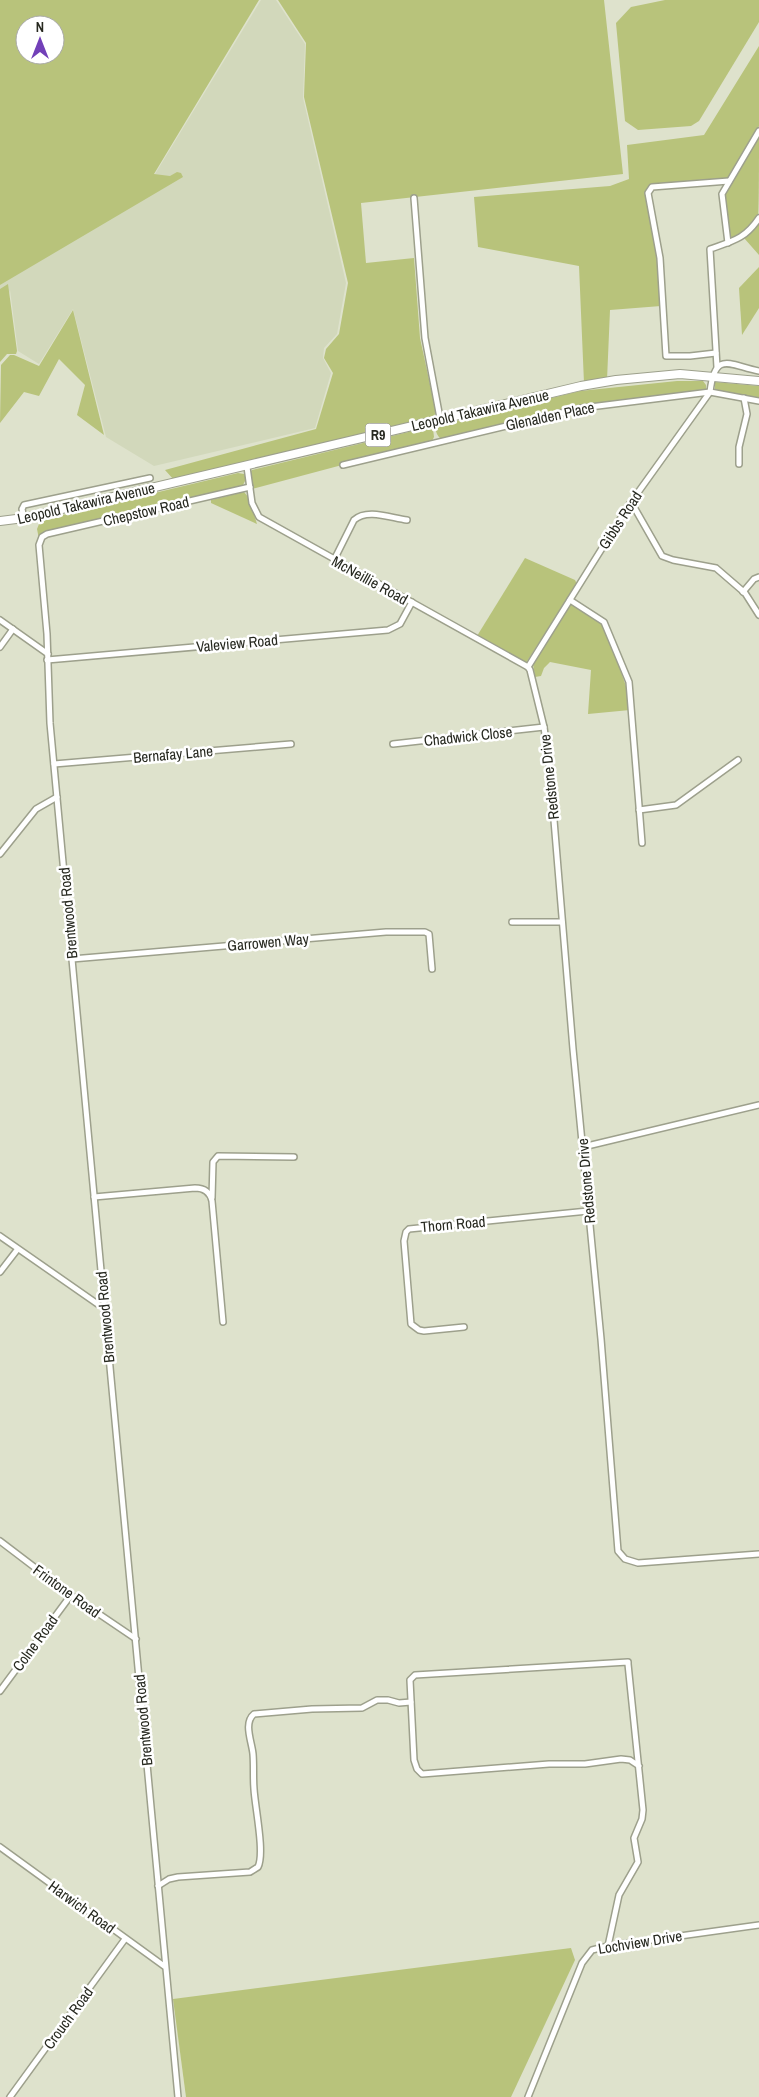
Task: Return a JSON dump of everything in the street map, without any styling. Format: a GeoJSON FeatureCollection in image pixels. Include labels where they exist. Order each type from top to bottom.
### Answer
{"type":"FeatureCollection","features":[{"type":"Feature","properties":{"kind":"highway","name":"Leopold Takawira Avenue"},"geometry":{"type":"LineString","coordinates":[[0,521],[24,518],[247,467],[440,418],[581,386],[616,380],[680,374],[759,381]]}},
{"type":"Feature","properties":{"kind":"street"},"geometry":{"type":"LineString","coordinates":[[728,243],[722,194],[759,131]]}},
{"type":"Feature","properties":{"kind":"street"},"geometry":{"type":"LineString","coordinates":[[716,353],[666,356],[660,258],[649,190],[652,187],[729,181]]}},
{"type":"Feature","properties":{"kind":"street"},"geometry":{"type":"LineString","coordinates":[[414,198],[425,338],[440,418]]}},
{"type":"Feature","properties":{"kind":"street"},"geometry":{"type":"LineString","coordinates":[[717,368],[710,249],[742,237],[751,230],[759,218]]}},
{"type":"Feature","properties":{"kind":"street"},"geometry":{"type":"LineString","coordinates":[[712,376],[721,364],[728,363],[759,372]]}},
{"type":"Feature","properties":{"kind":"street","name":"Gibbs Road"},"geometry":{"type":"LineString","coordinates":[[528,667],[629,505],[710,392],[712,376]]}},
{"type":"Feature","properties":{"kind":"street","name":"Glenalden Place"},"geometry":{"type":"LineString","coordinates":[[343,465],[582,408],[710,392],[759,400]]}},
{"type":"Feature","properties":{"kind":"street"},"geometry":{"type":"LineString","coordinates":[[739,464],[739,448],[747,414],[744,398]]}},
{"type":"Feature","properties":{"kind":"street","name":"McNeillie Road"},"geometry":{"type":"LineString","coordinates":[[247,467],[252,502],[259,517],[528,667]]}},
{"type":"Feature","properties":{"kind":"street"},"geometry":{"type":"LineString","coordinates":[[24,518],[22,509],[24,505],[150,478]]}},
{"type":"Feature","properties":{"kind":"street","name":"Chepstow Road"},"geometry":{"type":"LineString","coordinates":[[42,537],[47,534],[250,487]]}},
{"type":"Feature","properties":{"kind":"street"},"geometry":{"type":"LineString","coordinates":[[629,505],[634,507],[662,556],[673,560],[716,568],[752,601],[759,615]]}},
{"type":"Feature","properties":{"kind":"street"},"geometry":{"type":"LineString","coordinates":[[334,560],[354,520],[360,516],[367,514],[407,520]]}},
{"type":"Feature","properties":{"kind":"street","name":"Brentwood Road"},"geometry":{"type":"LineString","coordinates":[[42,537],[39,545],[50,723],[136,1639],[164,1966],[178,2097]]}},
{"type":"Feature","properties":{"kind":"street"},"geometry":{"type":"LineString","coordinates":[[743,592],[754,579],[759,577]]}},
{"type":"Feature","properties":{"kind":"street"},"geometry":{"type":"LineString","coordinates":[[570,600],[603,621],[629,682],[642,843]]}},
{"type":"Feature","properties":{"kind":"street","name":"Valeview Road"},"geometry":{"type":"LineString","coordinates":[[47,657],[388,630],[400,624],[412,602]]}},
{"type":"Feature","properties":{"kind":"street"},"geometry":{"type":"LineString","coordinates":[[0,620],[47,657]]}},
{"type":"Feature","properties":{"kind":"street"},"geometry":{"type":"LineString","coordinates":[[0,647],[13,629]]}},
{"type":"Feature","properties":{"kind":"street","name":"Redstone Drive"},"geometry":{"type":"LineString","coordinates":[[528,667],[534,681],[544,728],[550,772],[601,1339],[618,1551],[625,1560],[638,1564],[759,1554]]}},
{"type":"Feature","properties":{"kind":"street","name":"Chadwick Close"},"geometry":{"type":"LineString","coordinates":[[393,744],[544,728]]}},
{"type":"Feature","properties":{"kind":"street","name":"Bernafay Lane"},"geometry":{"type":"LineString","coordinates":[[54,764],[291,744]]}},
{"type":"Feature","properties":{"kind":"street"},"geometry":{"type":"LineString","coordinates":[[639,810],[676,804],[738,760]]}},
{"type":"Feature","properties":{"kind":"street"},"geometry":{"type":"LineString","coordinates":[[0,854],[36,809],[57,797]]}},
{"type":"Feature","properties":{"kind":"street"},"geometry":{"type":"LineString","coordinates":[[512,922],[562,922]]}},
{"type":"Feature","properties":{"kind":"street","name":"Garrowen Way"},"geometry":{"type":"LineString","coordinates":[[72,959],[386,932],[425,932],[429,934],[432,969]]}},
{"type":"Feature","properties":{"kind":"street"},"geometry":{"type":"LineString","coordinates":[[583,1147],[759,1105]]}},
{"type":"Feature","properties":{"kind":"street"},"geometry":{"type":"LineString","coordinates":[[223,1322],[212,1201],[213,1162],[218,1156],[294,1157]]}},
{"type":"Feature","properties":{"kind":"street"},"geometry":{"type":"LineString","coordinates":[[94,1197],[198,1188],[209,1193],[212,1201]]}},
{"type":"Feature","properties":{"kind":"street","name":"Thorn Road"},"geometry":{"type":"LineString","coordinates":[[464,1327],[424,1331],[411,1324],[404,1241],[406,1232],[409,1229],[588,1211]]}},
{"type":"Feature","properties":{"kind":"street"},"geometry":{"type":"LineString","coordinates":[[0,1236],[17,1250],[99,1305],[104,1306]]}},
{"type":"Feature","properties":{"kind":"street"},"geometry":{"type":"LineString","coordinates":[[0,1272],[17,1250]]}},
{"type":"Feature","properties":{"kind":"street","name":"Frintone Road"},"geometry":{"type":"LineString","coordinates":[[0,1541],[71,1595],[136,1639]]}},
{"type":"Feature","properties":{"kind":"street","name":"Colne Road"},"geometry":{"type":"LineString","coordinates":[[0,1691],[71,1595]]}},
{"type":"Feature","properties":{"kind":"street"},"geometry":{"type":"LineString","coordinates":[[608,1946],[620,1895],[638,1862],[634,1838],[643,1814],[639,1766],[628,1664],[626,1661],[415,1675],[410,1680],[414,1760],[417,1769],[422,1774],[549,1764],[585,1764],[621,1759],[630,1760],[639,1766]]}},
{"type":"Feature","properties":{"kind":"street"},"geometry":{"type":"LineString","coordinates":[[158,1886],[169,1879],[195,1874],[250,1872],[258,1867],[260,1850],[254,1790],[253,1756],[248,1722],[254,1714],[312,1709],[362,1708],[377,1700],[399,1703],[411,1702]]}},
{"type":"Feature","properties":{"kind":"street","name":"Harwich Road"},"geometry":{"type":"LineString","coordinates":[[0,1847],[164,1966]]}},
{"type":"Feature","properties":{"kind":"street"},"geometry":{"type":"LineString","coordinates":[[157,1876],[169,1879]]}},
{"type":"Feature","properties":{"kind":"street","name":"Lochview Drive"},"geometry":{"type":"LineString","coordinates":[[528,2097],[582,1963],[592,1950],[759,1924]]}},
{"type":"Feature","properties":{"kind":"street","name":"Crouch Road"},"geometry":{"type":"LineString","coordinates":[[10,2097],[126,1939]]}},
{"type":"Feature","properties":{"kind":"shaded area"},"geometry":{"type":"Polygon","coordinates":[[[261,0],[276,0],[305,44],[303,98],[346,283],[337,334],[324,348],[323,358],[331,373],[315,428],[154,466],[106,437],[73,309],[39,364],[18,351],[10,290],[0,333],[0,127],[152,179],[261,0]]]}},
{"type":"Feature","properties":{"kind":"green space"},"geometry":{"type":"Polygon","coordinates":[[[0,0],[259,0],[154,174],[170,176],[177,172],[181,173],[183,177],[0,285],[0,0]]]}},
{"type":"Feature","properties":{"kind":"green space"},"geometry":{"type":"Polygon","coordinates":[[[278,0],[604,0],[623,174],[361,203],[366,263],[414,258],[420,338],[436,412],[434,416],[174,480],[165,470],[316,429],[333,373],[324,358],[326,349],[339,334],[348,283],[304,97],[306,43],[278,0]]]}},
{"type":"Feature","properties":{"kind":"green space"},"geometry":{"type":"Polygon","coordinates":[[[665,0],[759,0],[759,22],[699,121],[691,126],[638,130],[625,121],[616,23],[631,7],[665,0]]]}},
{"type":"Feature","properties":{"kind":"green space"},"geometry":{"type":"Polygon","coordinates":[[[759,46],[759,126],[727,179],[651,186],[647,189],[659,258],[661,306],[610,310],[607,380],[584,383],[579,266],[478,247],[474,197],[610,186],[629,179],[627,145],[704,135],[759,46]]]}},
{"type":"Feature","properties":{"kind":"green space"},"geometry":{"type":"Polygon","coordinates":[[[759,135],[758,217],[746,232],[729,240],[723,194],[759,135]]]}},
{"type":"Feature","properties":{"kind":"green space"},"geometry":{"type":"Polygon","coordinates":[[[759,221],[759,255],[744,238],[759,221]]]}},
{"type":"Feature","properties":{"kind":"green space"},"geometry":{"type":"Polygon","coordinates":[[[759,267],[759,308],[742,335],[739,288],[759,267]]]}},
{"type":"Feature","properties":{"kind":"green space"},"geometry":{"type":"Polygon","coordinates":[[[8,284],[17,351],[16,354],[7,354],[0,362],[0,289],[8,284]]]}},
{"type":"Feature","properties":{"kind":"green space"},"geometry":{"type":"Polygon","coordinates":[[[73,310],[104,435],[77,415],[85,385],[59,359],[39,396],[24,392],[0,423],[1,365],[10,355],[14,355],[39,366],[73,310]]]}},
{"type":"Feature","properties":{"kind":"green space"},"geometry":{"type":"Polygon","coordinates":[[[677,381],[703,381],[706,385],[706,391],[581,407],[441,439],[436,432],[436,426],[580,391],[677,381]]]}},
{"type":"Feature","properties":{"kind":"green space"},"geometry":{"type":"Polygon","coordinates":[[[715,382],[759,386],[759,399],[715,392],[715,382]]]}},
{"type":"Feature","properties":{"kind":"green space"},"geometry":{"type":"Polygon","coordinates":[[[429,427],[433,429],[434,437],[432,441],[252,489],[249,474],[252,470],[429,427]]]}},
{"type":"Feature","properties":{"kind":"green space"},"geometry":{"type":"Polygon","coordinates":[[[238,473],[244,474],[246,479],[242,487],[46,533],[39,539],[37,529],[39,524],[50,518],[238,473]]]}},
{"type":"Feature","properties":{"kind":"green space"},"geometry":{"type":"Polygon","coordinates":[[[244,492],[249,498],[257,524],[211,503],[211,500],[244,492]]]}},
{"type":"Feature","properties":{"kind":"green space"},"geometry":{"type":"Polygon","coordinates":[[[525,558],[575,580],[577,584],[526,663],[477,636],[525,558]]]}},
{"type":"Feature","properties":{"kind":"green space"},"geometry":{"type":"Polygon","coordinates":[[[570,605],[600,621],[605,627],[627,689],[630,710],[588,714],[591,670],[550,662],[544,668],[541,676],[535,677],[533,664],[570,605]]]}},
{"type":"Feature","properties":{"kind":"green space"},"geometry":{"type":"Polygon","coordinates":[[[571,1948],[575,1960],[511,2097],[186,2097],[173,1999],[571,1948]]]}}]}
